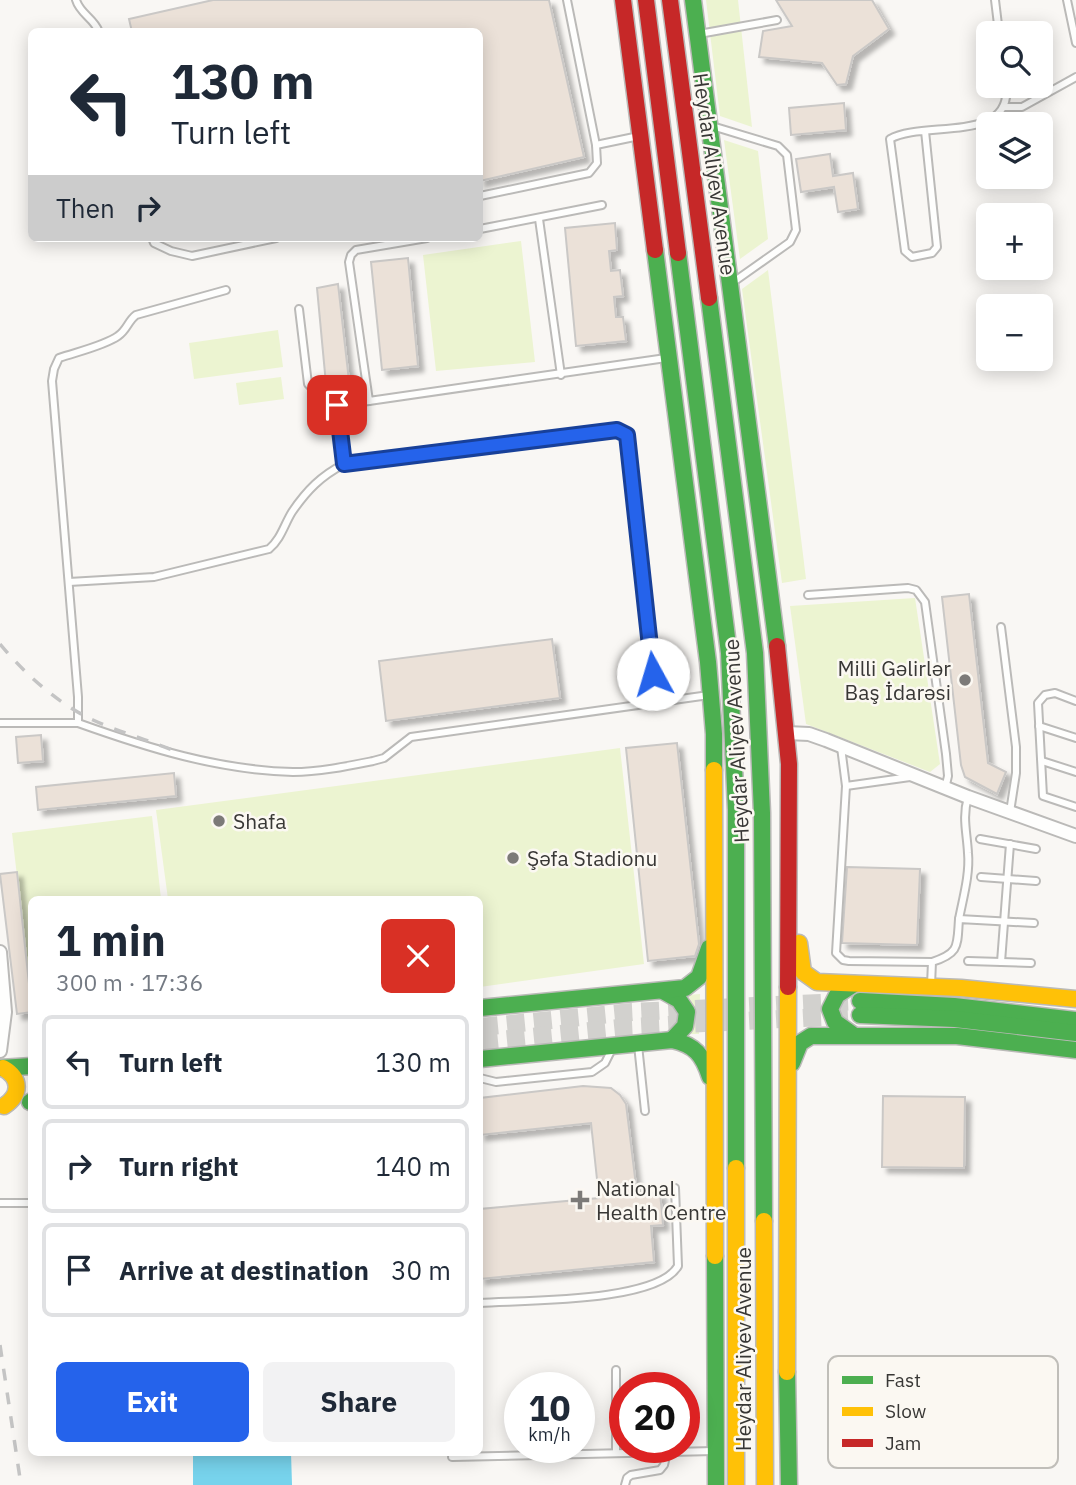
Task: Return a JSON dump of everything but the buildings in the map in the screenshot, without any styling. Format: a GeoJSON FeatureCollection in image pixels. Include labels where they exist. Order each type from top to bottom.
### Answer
{"type":"FeatureCollection","features":[{"type":"Feature","properties":{"kind":"main road"},"geometry":{"type":"LineString","coordinates":[[623,0],[670,358],[714,734],[716,1485]]}},
{"type":"Feature","properties":{"kind":"main road","name":"Heydar Aliyev Avenue"},"geometry":{"type":"LineString","coordinates":[[646,0],[729,653],[733,713],[736,810],[736,1485]]}},
{"type":"Feature","properties":{"kind":"main road","name":"Heydar Aliyev Avenue"},"geometry":{"type":"LineString","coordinates":[[670,0],[755,653],[760,723],[765,1485]]}},
{"type":"Feature","properties":{"kind":"main road"},"geometry":{"type":"LineString","coordinates":[[693,0],[787,733],[801,969],[807,978],[817,982],[931,987],[1076,999]]}},
{"type":"Feature","properties":{"kind":"main road"},"geometry":{"type":"LineString","coordinates":[[789,764],[786,1276],[789,1485]]}},
{"type":"Feature","properties":{"kind":"main road"},"geometry":{"type":"LineString","coordinates":[[483,1008],[685,988],[696,981],[705,963],[715,924]]}},
{"type":"Feature","properties":{"kind":"main road"},"geometry":{"type":"LineString","coordinates":[[854,1035],[835,1024],[831,1018],[831,1009],[834,996],[858,983]]}},
{"type":"Feature","properties":{"kind":"main road"},"geometry":{"type":"LineString","coordinates":[[663,991],[676,996],[686,1008],[684,1029],[672,1041]]}},
{"type":"Feature","properties":{"kind":"main road"},"geometry":{"type":"LineString","coordinates":[[1076,1020],[965,1007],[860,1008],[1076,1033]]}},
{"type":"Feature","properties":{"kind":"main road"},"geometry":{"type":"LineString","coordinates":[[788,1084],[795,1050],[802,1039],[811,1036],[957,1036],[1076,1051]]}},
{"type":"Feature","properties":{"kind":"main road"},"geometry":{"type":"LineString","coordinates":[[483,1059],[672,1041],[693,1046],[700,1051],[715,1092]]}},
{"type":"Feature","properties":{"kind":"main road"},"geometry":{"type":"LineString","coordinates":[[2,1068],[28,1065]]}},
{"type":"Feature","properties":{"kind":"main road"},"geometry":{"type":"LineString","coordinates":[[2,1068],[14,1074],[18,1087],[14,1099],[2,1106]]}},
{"type":"Feature","properties":{"kind":"main road"},"geometry":{"type":"LineString","coordinates":[[2,1106],[28,1102]]}},
{"type":"Feature","properties":{"kind":"street"},"geometry":{"type":"LineString","coordinates":[[787,733],[809,734],[946,789],[1076,836]]}},
{"type":"Feature","properties":{"kind":"street"},"geometry":{"type":"LineString","coordinates":[[0,952],[4,1031],[0,1051]]}},
{"type":"Feature","properties":{"kind":"lane"},"geometry":{"type":"LineString","coordinates":[[76,0],[82,13],[97,28]]}},
{"type":"Feature","properties":{"kind":"lane"},"geometry":{"type":"LineString","coordinates":[[483,195],[589,173],[597,163],[596,145],[567,0]]}},
{"type":"Feature","properties":{"kind":"lane"},"geometry":{"type":"LineString","coordinates":[[995,0],[998,21]]}},
{"type":"Feature","properties":{"kind":"lane"},"geometry":{"type":"LineString","coordinates":[[1067,0],[1076,43]]}},
{"type":"Feature","properties":{"kind":"lane"},"geometry":{"type":"LineString","coordinates":[[697,34],[777,20]]}},
{"type":"Feature","properties":{"kind":"lane"},"geometry":{"type":"LineString","coordinates":[[1004,107],[1022,107],[1076,77]]}},
{"type":"Feature","properties":{"kind":"lane"},"geometry":{"type":"LineString","coordinates":[[925,131],[937,247],[932,253],[912,257],[905,251],[889,144],[894,137],[925,131],[975,125],[994,120],[1004,107],[1005,98]]}},
{"type":"Feature","properties":{"kind":"lane"},"geometry":{"type":"LineString","coordinates":[[708,124],[778,146],[787,155],[796,230],[790,242],[731,284]]}},
{"type":"Feature","properties":{"kind":"lane"},"geometry":{"type":"LineString","coordinates":[[596,145],[641,136]]}},
{"type":"Feature","properties":{"kind":"lane"},"geometry":{"type":"LineString","coordinates":[[483,228],[602,205]]}},
{"type":"Feature","properties":{"kind":"lane"},"geometry":{"type":"LineString","coordinates":[[539,219],[561,375]]}},
{"type":"Feature","properties":{"kind":"lane"},"geometry":{"type":"LineString","coordinates":[[154,242],[171,251],[192,256],[257,242]]}},
{"type":"Feature","properties":{"kind":"lane"},"geometry":{"type":"LineString","coordinates":[[369,401],[349,262],[356,250],[403,242]]}},
{"type":"Feature","properties":{"kind":"lane"},"geometry":{"type":"LineString","coordinates":[[78,723],[52,381],[54,369],[60,358],[117,337],[136,315],[226,290]]}},
{"type":"Feature","properties":{"kind":"lane"},"geometry":{"type":"LineString","coordinates":[[299,309],[308,384],[313,389],[335,395],[344,464]]}},
{"type":"Feature","properties":{"kind":"lane"},"geometry":{"type":"LineString","coordinates":[[337,405],[670,358]]}},
{"type":"Feature","properties":{"kind":"lane"},"geometry":{"type":"LineString","coordinates":[[69,582],[154,576],[269,549],[276,543],[292,512],[322,475],[344,464],[624,431],[627,435],[656,701]]}},
{"type":"Feature","properties":{"kind":"lane"},"geometry":{"type":"LineString","coordinates":[[808,596],[908,588],[921,595],[925,602],[946,754],[946,789]]}},
{"type":"Feature","properties":{"kind":"lane"},"geometry":{"type":"LineString","coordinates":[[1001,627],[1016,747],[1016,773],[1010,813]]}},
{"type":"Feature","properties":{"kind":"lane"},"geometry":{"type":"LineString","coordinates":[[0,723],[78,723],[188,759],[294,772],[384,758],[411,737],[710,694]]}},
{"type":"Feature","properties":{"kind":"lane"},"geometry":{"type":"LineString","coordinates":[[1076,701],[1055,694],[1045,695],[1038,703],[1044,796],[1076,807]]}},
{"type":"Feature","properties":{"kind":"lane"},"geometry":{"type":"LineString","coordinates":[[1040,726],[1076,738]]}},
{"type":"Feature","properties":{"kind":"lane"},"geometry":{"type":"LineString","coordinates":[[840,746],[846,786],[836,953],[843,960],[932,962],[954,953],[968,864],[964,821],[968,797]]}},
{"type":"Feature","properties":{"kind":"lane"},"geometry":{"type":"LineString","coordinates":[[1042,761],[1076,772]]}},
{"type":"Feature","properties":{"kind":"lane"},"geometry":{"type":"LineString","coordinates":[[846,786],[916,777]]}},
{"type":"Feature","properties":{"kind":"lane"},"geometry":{"type":"LineString","coordinates":[[980,839],[1036,849]]}},
{"type":"Feature","properties":{"kind":"lane"},"geometry":{"type":"LineString","coordinates":[[1001,962],[1010,844]]}},
{"type":"Feature","properties":{"kind":"lane"},"geometry":{"type":"LineString","coordinates":[[981,877],[1036,881]]}},
{"type":"Feature","properties":{"kind":"lane"},"geometry":{"type":"LineString","coordinates":[[959,919],[1034,923]]}},
{"type":"Feature","properties":{"kind":"lane"},"geometry":{"type":"LineString","coordinates":[[968,961],[1031,963]]}},
{"type":"Feature","properties":{"kind":"lane"},"geometry":{"type":"LineString","coordinates":[[931,987],[932,962]]}},
{"type":"Feature","properties":{"kind":"lane"},"geometry":{"type":"LineString","coordinates":[[638,1043],[645,1111]]}},
{"type":"Feature","properties":{"kind":"lane"},"geometry":{"type":"LineString","coordinates":[[483,1079],[496,1082],[592,1072],[604,1063],[614,1045]]}},
{"type":"Feature","properties":{"kind":"lane"},"geometry":{"type":"LineString","coordinates":[[483,1303],[611,1295],[641,1289],[674,1273],[678,1266],[675,1188]]}},
{"type":"Feature","properties":{"kind":"lane"},"geometry":{"type":"LineString","coordinates":[[0,1203],[28,1203]]}},
{"type":"Feature","properties":{"kind":"lane"},"geometry":{"type":"LineString","coordinates":[[700,1451],[716,1451]]}},
{"type":"Feature","properties":{"kind":"lane"},"geometry":{"type":"LineString","coordinates":[[452,1457],[609,1453]]}},
{"type":"Feature","properties":{"kind":"lane"},"geometry":{"type":"LineString","coordinates":[[625,1485],[631,1475],[660,1470],[664,1463]]}},
{"type":"Feature","properties":{"kind":"green space"},"geometry":{"type":"Polygon","coordinates":[[[706,0],[738,0],[752,127],[720,116],[706,0]]]}},
{"type":"Feature","properties":{"kind":"green space"},"geometry":{"type":"Polygon","coordinates":[[[724,140],[758,151],[768,239],[740,259],[724,140]]]}},
{"type":"Feature","properties":{"kind":"green space"},"geometry":{"type":"Polygon","coordinates":[[[521,241],[535,362],[436,371],[423,255],[521,241]]]}},
{"type":"Feature","properties":{"kind":"green space"},"geometry":{"type":"Polygon","coordinates":[[[768,270],[806,579],[782,583],[742,289],[768,270]]]}},
{"type":"Feature","properties":{"kind":"green space"},"geometry":{"type":"Polygon","coordinates":[[[278,330],[283,367],[194,379],[189,343],[278,330]]]}},
{"type":"Feature","properties":{"kind":"green space"},"geometry":{"type":"Polygon","coordinates":[[[281,377],[284,399],[239,405],[236,383],[281,377]]]}},
{"type":"Feature","properties":{"kind":"green space"},"geometry":{"type":"Polygon","coordinates":[[[915,598],[940,764],[930,772],[806,724],[790,606],[915,598]]]}},
{"type":"Feature","properties":{"kind":"green space"},"geometry":{"type":"Polygon","coordinates":[[[620,748],[644,964],[483,987],[483,896],[168,896],[156,810],[620,748]]]}},
{"type":"Feature","properties":{"kind":"green space"},"geometry":{"type":"Polygon","coordinates":[[[152,816],[161,896],[28,896],[28,971],[12,833],[152,816]]]}},
{"type":"Feature","properties":{"kind":"green space"},"geometry":{"type":"Polygon","coordinates":[[[700,994],[699,1034],[689,1034],[692,1003],[688,995],[700,994]]]}},
{"type":"Feature","properties":{"kind":"water"},"geometry":{"type":"Polygon","coordinates":[[[193,1456],[291,1456],[292,1485],[193,1485],[193,1456]]]}},
{"type":"Feature","properties":{"kind":"tunnel"},"geometry":{"type":"LineString","coordinates":[[483,1027],[632,1012],[860,1001]]}},
{"type":"Feature","properties":{"kind":"tunnel"},"geometry":{"type":"LineString","coordinates":[[483,1042],[629,1027],[860,1015]]}},
{"type":"Feature","properties":{"kind":"railway"},"geometry":{"type":"LineString","coordinates":[[0,644],[42,687],[80,713],[175,751]]}},
{"type":"Feature","properties":{"kind":"railway"},"geometry":{"type":"LineString","coordinates":[[0,1345],[21,1485]]}},
{"type":"Feature","properties":{"kind":"traffic: fast"},"geometry":{"type":"LineString","coordinates":[[693,0],[777,646]]}},
{"type":"Feature","properties":{"kind":"traffic: fast"},"geometry":{"type":"LineString","coordinates":[[655,250],[708,662],[714,770]]}},
{"type":"Feature","properties":{"kind":"traffic: fast"},"geometry":{"type":"LineString","coordinates":[[678,253],[729,653],[736,810],[736,1168]]}},
{"type":"Feature","properties":{"kind":"traffic: fast"},"geometry":{"type":"LineString","coordinates":[[709,298],[755,653],[762,813],[764,1221]]}},
{"type":"Feature","properties":{"kind":"traffic: fast"},"geometry":{"type":"LineString","coordinates":[[483,1008],[685,988],[699,977],[709,948]]}},
{"type":"Feature","properties":{"kind":"traffic: fast"},"geometry":{"type":"LineString","coordinates":[[852,1034],[835,1022],[830,1009],[837,995],[854,984]]}},
{"type":"Feature","properties":{"kind":"traffic: fast"},"geometry":{"type":"LineString","coordinates":[[663,991],[679,1000],[687,1012],[685,1026],[672,1040]]}},
{"type":"Feature","properties":{"kind":"traffic: fast"},"geometry":{"type":"LineString","coordinates":[[860,1001],[954,1006],[1076,1020]]}},
{"type":"Feature","properties":{"kind":"traffic: fast"},"geometry":{"type":"LineString","coordinates":[[860,1015],[955,1019],[1076,1033]]}},
{"type":"Feature","properties":{"kind":"traffic: fast"},"geometry":{"type":"LineString","coordinates":[[792,1063],[800,1043],[811,1036],[957,1036],[1076,1050]]}},
{"type":"Feature","properties":{"kind":"traffic: fast"},"geometry":{"type":"LineString","coordinates":[[483,1059],[672,1040],[697,1052],[710,1077]]}},
{"type":"Feature","properties":{"kind":"traffic: fast"},"geometry":{"type":"LineString","coordinates":[[0,1068],[28,1066]]}},
{"type":"Feature","properties":{"kind":"traffic: fast"},"geometry":{"type":"LineString","coordinates":[[715,1256],[716,1485]]}},
{"type":"Feature","properties":{"kind":"traffic: fast"},"geometry":{"type":"LineString","coordinates":[[787,1372],[789,1485]]}},
{"type":"Feature","properties":{"kind":"traffic: slow"},"geometry":{"type":"LineString","coordinates":[[714,770],[715,1256]]}},
{"type":"Feature","properties":{"kind":"traffic: slow"},"geometry":{"type":"LineString","coordinates":[[799,943],[803,972],[817,982],[961,988],[1076,999]]}},
{"type":"Feature","properties":{"kind":"traffic: slow"},"geometry":{"type":"LineString","coordinates":[[787,1372],[788,987]]}},
{"type":"Feature","properties":{"kind":"traffic: slow"},"geometry":{"type":"LineString","coordinates":[[3,1068],[13,1077],[17,1087],[14,1097],[4,1106]]}},
{"type":"Feature","properties":{"kind":"traffic: slow"},"geometry":{"type":"LineString","coordinates":[[736,1168],[736,1485]]}},
{"type":"Feature","properties":{"kind":"traffic: slow"},"geometry":{"type":"LineString","coordinates":[[764,1221],[765,1485]]}},
{"type":"Feature","properties":{"kind":"traffic: jam"},"geometry":{"type":"LineString","coordinates":[[623,0],[655,250]]}},
{"type":"Feature","properties":{"kind":"traffic: jam"},"geometry":{"type":"LineString","coordinates":[[646,0],[678,253]]}},
{"type":"Feature","properties":{"kind":"traffic: jam"},"geometry":{"type":"LineString","coordinates":[[670,0],[709,298]]}},
{"type":"Feature","properties":{"kind":"traffic: jam"},"geometry":{"type":"LineString","coordinates":[[777,646],[789,764],[788,987]]}},
{"type":"Feature","properties":{"kind":"place","name":"Milli Gəlirlər Baş İdarəsi"},"geometry":{"type":"Point","coordinates":[965,680]}},
{"type":"Feature","properties":{"kind":"place","name":"Shafa"},"geometry":{"type":"Point","coordinates":[219,821]}},
{"type":"Feature","properties":{"kind":"place","name":"Şəfa Stadionu"},"geometry":{"type":"Point","coordinates":[513,858]}},
{"type":"Feature","properties":{"kind":"place","name":"National Health Centre"},"geometry":{"type":"Point","coordinates":[580,1200]}},
{"type":"Feature","properties":{"kind":"route"},"geometry":{"type":"LineString","coordinates":[[337,405],[344,464],[624,431],[627,435],[653,674]]}}]}
